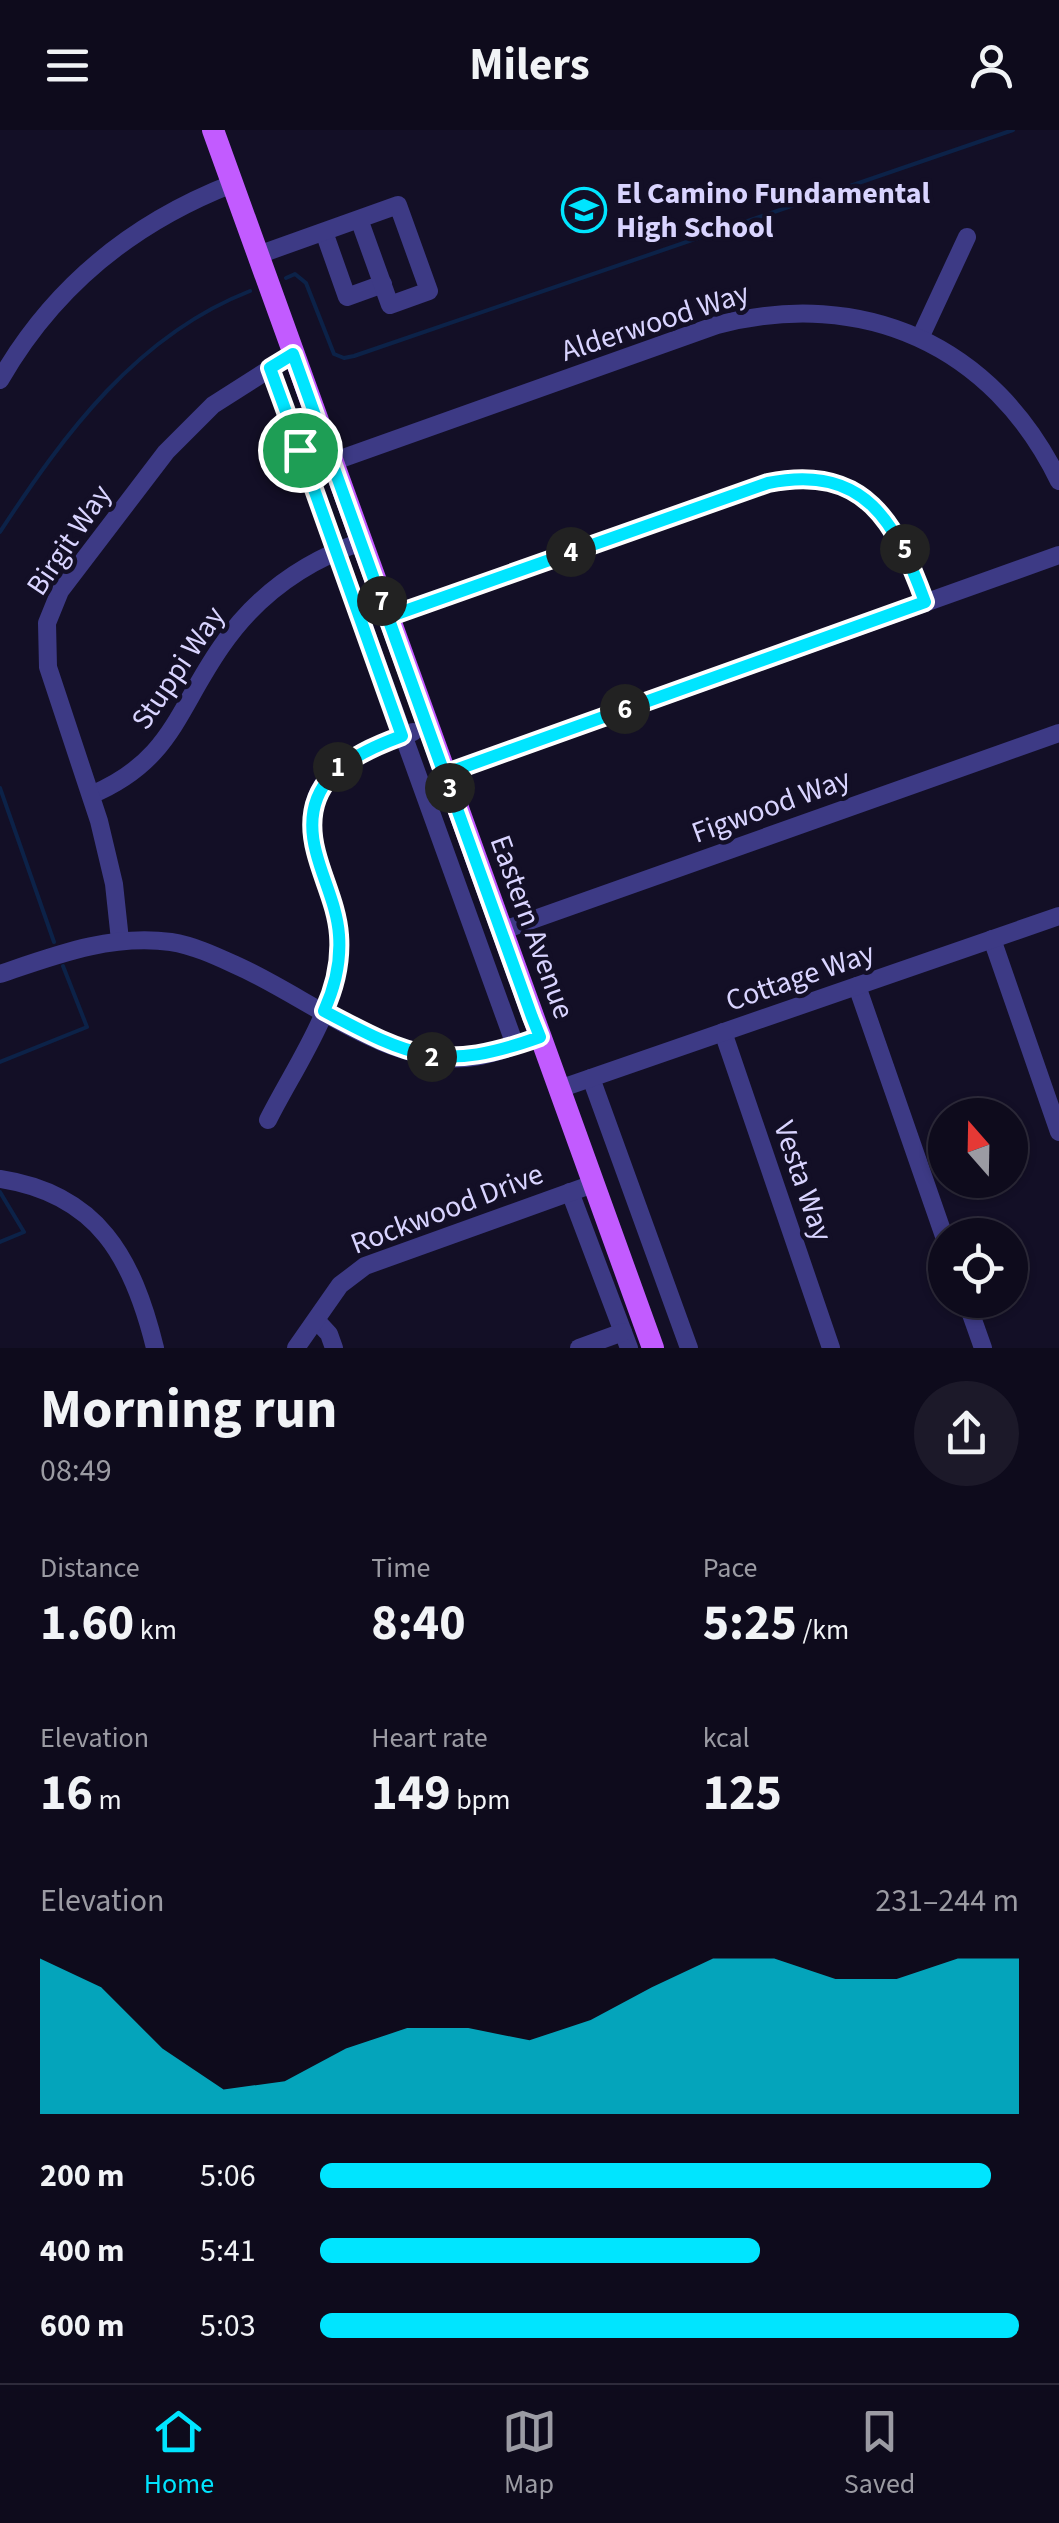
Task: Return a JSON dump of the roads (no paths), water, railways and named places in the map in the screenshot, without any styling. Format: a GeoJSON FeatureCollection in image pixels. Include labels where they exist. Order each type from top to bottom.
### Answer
{"type":"FeatureCollection","features":[{"type":"Feature","properties":{"kind":"main road","name":"Eastern Avenue"},"geometry":{"type":"LineString","coordinates":[[212,130],[654,1348]]}},
{"type":"Feature","properties":{"kind":"street"},"geometry":{"type":"LineString","coordinates":[[0,380],[48,309],[100,258],[172,210],[232,184]]}},
{"type":"Feature","properties":{"kind":"street"},"geometry":{"type":"LineString","coordinates":[[258,255],[359,219],[398,206],[429,292],[390,305],[359,219]]}},
{"type":"Feature","properties":{"kind":"street"},"geometry":{"type":"LineString","coordinates":[[324,232],[346,297],[383,284]]}},
{"type":"Feature","properties":{"kind":"street"},"geometry":{"type":"LineString","coordinates":[[920,338],[967,237]]}},
{"type":"Feature","properties":{"kind":"street","name":"Alderwood Way"},"geometry":{"type":"LineString","coordinates":[[332,462],[746,317],[789,312],[833,313],[890,326],[920,338],[972,369],[1032,432],[1059,481]]}},
{"type":"Feature","properties":{"kind":"street","name":"Birgit Way"},"geometry":{"type":"LineString","coordinates":[[120,940],[114,884],[91,795],[46,658],[52,607],[60,591],[166,452],[213,405],[293,354]]}},
{"type":"Feature","properties":{"kind":"street"},"geometry":{"type":"LineString","coordinates":[[270,368],[515,1045]]}},
{"type":"Feature","properties":{"kind":"street"},"geometry":{"type":"LineString","coordinates":[[388,617],[788,479],[828,482],[848,489],[880,512],[904,546],[925,602]]}},
{"type":"Feature","properties":{"kind":"street","name":"Stuppi Way"},"geometry":{"type":"LineString","coordinates":[[91,795],[120,782],[161,746],[220,648],[248,612],[290,576],[361,542]]}},
{"type":"Feature","properties":{"kind":"street"},"geometry":{"type":"LineString","coordinates":[[444,774],[1059,555]]}},
{"type":"Feature","properties":{"kind":"street"},"geometry":{"type":"LineString","coordinates":[[268,1120],[324,1011],[338,972],[339,932],[312,838],[316,802],[333,772],[346,760],[428,727]]}},
{"type":"Feature","properties":{"kind":"street","name":"Figwood Way"},"geometry":{"type":"LineString","coordinates":[[502,932],[1059,733]]}},
{"type":"Feature","properties":{"kind":"street","name":"Cottage Way"},"geometry":{"type":"LineString","coordinates":[[559,1089],[1059,916]]}},
{"type":"Feature","properties":{"kind":"street"},"geometry":{"type":"LineString","coordinates":[[992,939],[1059,1132]]}},
{"type":"Feature","properties":{"kind":"street"},"geometry":{"type":"LineString","coordinates":[[0,974],[91,944],[120,940],[172,942],[250,972],[379,1040],[420,1055],[463,1058],[540,1037]]}},
{"type":"Feature","properties":{"kind":"street"},"geometry":{"type":"LineString","coordinates":[[857,986],[938,1218]]}},
{"type":"Feature","properties":{"kind":"street","name":"Vesta Way"},"geometry":{"type":"LineString","coordinates":[[723,1032],[831,1348]]}},
{"type":"Feature","properties":{"kind":"street"},"geometry":{"type":"LineString","coordinates":[[591,1078],[689,1348]]}},
{"type":"Feature","properties":{"kind":"street"},"geometry":{"type":"LineString","coordinates":[[0,1179],[56,1193],[76,1204],[102,1230],[128,1272],[155,1348]]}},
{"type":"Feature","properties":{"kind":"street","name":"Rockwood Drive"},"geometry":{"type":"LineString","coordinates":[[296,1348],[340,1285],[365,1266],[593,1184]]}},
{"type":"Feature","properties":{"kind":"street"},"geometry":{"type":"LineString","coordinates":[[570,1192],[626,1340],[579,1348]]}},
{"type":"Feature","properties":{"kind":"street"},"geometry":{"type":"LineString","coordinates":[[972,1318],[983,1348]]}},
{"type":"Feature","properties":{"kind":"street"},"geometry":{"type":"LineString","coordinates":[[317,1321],[329,1334],[334,1348]]}},
{"type":"Feature","properties":{"kind":"waterway"},"geometry":{"type":"LineString","coordinates":[[286,278],[295,274],[306,283],[334,354],[354,356],[1013,130]]}},
{"type":"Feature","properties":{"kind":"waterway"},"geometry":{"type":"LineString","coordinates":[[0,532],[77,424],[138,361],[172,333],[250,291]]}},
{"type":"Feature","properties":{"kind":"waterway"},"geometry":{"type":"LineString","coordinates":[[0,788],[54,942]]}},
{"type":"Feature","properties":{"kind":"waterway"},"geometry":{"type":"LineString","coordinates":[[0,1062],[87,1027],[63,966]]}},
{"type":"Feature","properties":{"kind":"waterway"},"geometry":{"type":"LineString","coordinates":[[0,1192],[24,1232],[0,1242]]}},
{"type":"Feature","properties":{"kind":"place","name":"El Camino Fundamental High School"},"geometry":{"type":"Point","coordinates":[584,210]}}]}
